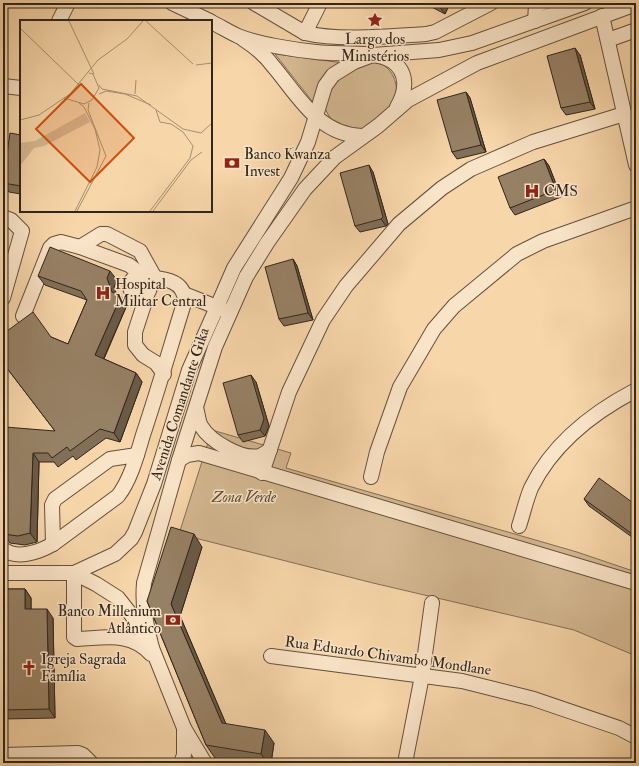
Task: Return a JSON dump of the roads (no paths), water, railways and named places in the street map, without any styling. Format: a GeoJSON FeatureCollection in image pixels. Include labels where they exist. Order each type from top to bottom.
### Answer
{"type":"FeatureCollection","features":[{"type":"Feature","properties":{"kind":"street"},"geometry":{"type":"LineString","coordinates":[[60,20],[68,3]]}},
{"type":"Feature","properties":{"kind":"street"},"geometry":{"type":"LineString","coordinates":[[172,3],[208,20]]}},
{"type":"Feature","properties":{"kind":"street"},"geometry":{"type":"LineString","coordinates":[[254,3],[305,33],[313,35],[366,37],[426,34],[435,32],[491,3]]}},
{"type":"Feature","properties":{"kind":"street"},"geometry":{"type":"LineString","coordinates":[[305,33],[320,3]]}},
{"type":"Feature","properties":{"kind":"street"},"geometry":{"type":"LineString","coordinates":[[535,21],[536,5],[543,3]]}},
{"type":"Feature","properties":{"kind":"street","name":"Avenida Comandante Gika"},"geometry":{"type":"LineString","coordinates":[[74,573],[115,554],[131,539],[135,532],[154,484],[189,370],[234,268],[291,178],[308,142],[324,86],[333,75],[354,62],[374,55],[439,50],[472,43],[585,3]]}},
{"type":"Feature","properties":{"kind":"street","name":"Avenida Comandante Gika"},"geometry":{"type":"LineString","coordinates":[[154,654],[145,621],[142,599],[144,583],[179,460],[214,347],[246,277],[267,243],[305,189],[335,157],[362,136],[378,126],[408,100],[477,63],[636,4]]}},
{"type":"Feature","properties":{"kind":"street"},"geometry":{"type":"LineString","coordinates":[[602,16],[636,165]]}},
{"type":"Feature","properties":{"kind":"street"},"geometry":{"type":"LineString","coordinates":[[212,22],[240,36],[252,44],[272,64],[297,98],[328,126],[340,133],[362,136]]}},
{"type":"Feature","properties":{"kind":"street"},"geometry":{"type":"LineString","coordinates":[[608,40],[636,30]]}},
{"type":"Feature","properties":{"kind":"street"},"geometry":{"type":"LineString","coordinates":[[240,36],[316,52],[374,55],[392,62],[402,71],[405,83],[404,96],[396,109]]}},
{"type":"Feature","properties":{"kind":"street"},"geometry":{"type":"LineString","coordinates":[[3,86],[20,88]]}},
{"type":"Feature","properties":{"kind":"street"},"geometry":{"type":"LineString","coordinates":[[262,473],[289,392],[323,320],[346,286],[399,224],[442,188],[471,169],[533,142],[624,114]]}},
{"type":"Feature","properties":{"kind":"street"},"geometry":{"type":"LineString","coordinates":[[371,477],[389,415],[400,387],[434,329],[454,306],[516,254],[543,241],[636,208]]}},
{"type":"Feature","properties":{"kind":"street"},"geometry":{"type":"LineString","coordinates":[[3,217],[11,220],[22,231],[3,298]]}},
{"type":"Feature","properties":{"kind":"street"},"geometry":{"type":"LineString","coordinates":[[80,247],[102,234],[107,234],[140,251],[147,283],[142,314],[135,332],[135,345],[143,355],[149,357],[159,366],[164,374]]}},
{"type":"Feature","properties":{"kind":"street"},"geometry":{"type":"LineString","coordinates":[[3,549],[8,553],[36,553],[53,544],[118,496],[124,488],[137,455],[164,374],[170,346],[185,300],[184,294],[178,285],[147,283],[129,265],[80,247],[61,242],[54,244],[50,248],[23,316]]}},
{"type":"Feature","properties":{"kind":"street"},"geometry":{"type":"LineString","coordinates":[[184,294],[230,313]]}},
{"type":"Feature","properties":{"kind":"street"},"geometry":{"type":"LineString","coordinates":[[149,357],[161,355],[170,346]]}},
{"type":"Feature","properties":{"kind":"street"},"geometry":{"type":"LineString","coordinates":[[519,526],[531,489],[547,461],[571,433],[610,404],[636,390]]}},
{"type":"Feature","properties":{"kind":"street"},"geometry":{"type":"LineString","coordinates":[[196,407],[200,425],[207,434],[219,444],[233,451],[248,455],[259,456],[270,450]]}},
{"type":"Feature","properties":{"kind":"street"},"geometry":{"type":"LineString","coordinates":[[179,460],[187,455],[199,453],[262,473],[636,583]]}},
{"type":"Feature","properties":{"kind":"street"},"geometry":{"type":"LineString","coordinates":[[53,544],[52,505],[55,499],[110,459],[137,455]]}},
{"type":"Feature","properties":{"kind":"street"},"geometry":{"type":"LineString","coordinates":[[3,573],[74,573],[96,584],[118,598],[133,617],[154,654],[184,728],[205,763]]}},
{"type":"Feature","properties":{"kind":"street"},"geometry":{"type":"LineString","coordinates":[[74,573],[74,637],[77,639],[124,638],[133,640],[143,645],[154,654]]}},
{"type":"Feature","properties":{"kind":"street"},"geometry":{"type":"LineString","coordinates":[[405,763],[422,676],[432,603]]}},
{"type":"Feature","properties":{"kind":"street","name":"Rua Eduardo Chivambo Mondlane"},"geometry":{"type":"LineString","coordinates":[[271,656],[462,681],[534,699],[619,728],[636,737]]}},
{"type":"Feature","properties":{"kind":"street"},"geometry":{"type":"LineString","coordinates":[[181,763],[184,755],[184,728]]}},
{"type":"Feature","properties":{"kind":"street"},"geometry":{"type":"LineString","coordinates":[[3,755],[78,753],[83,755],[91,763]]}},
{"type":"Feature","properties":{"kind":"place","name":"Largo dos Ministérios"},"geometry":{"type":"Point","coordinates":[375,20]}},
{"type":"Feature","properties":{"kind":"place","name":"Banco Kwanza Invest"},"geometry":{"type":"Point","coordinates":[232,163]}},
{"type":"Feature","properties":{"kind":"place","name":"CMS"},"geometry":{"type":"Point","coordinates":[532,191]}},
{"type":"Feature","properties":{"kind":"place","name":"Hospital Militar Central"},"geometry":{"type":"Point","coordinates":[103,293]}},
{"type":"Feature","properties":{"kind":"place","name":"Banco Millenium Atlântico"},"geometry":{"type":"Point","coordinates":[173,620]}},
{"type":"Feature","properties":{"kind":"place","name":"Igreja Sagrada Família"},"geometry":{"type":"Point","coordinates":[29,668]}},
{"type":"Feature","properties":{"kind":"park label","name":"Zona Verde"},"geometry":{"type":"Point","coordinates":[244,497]}}]}
